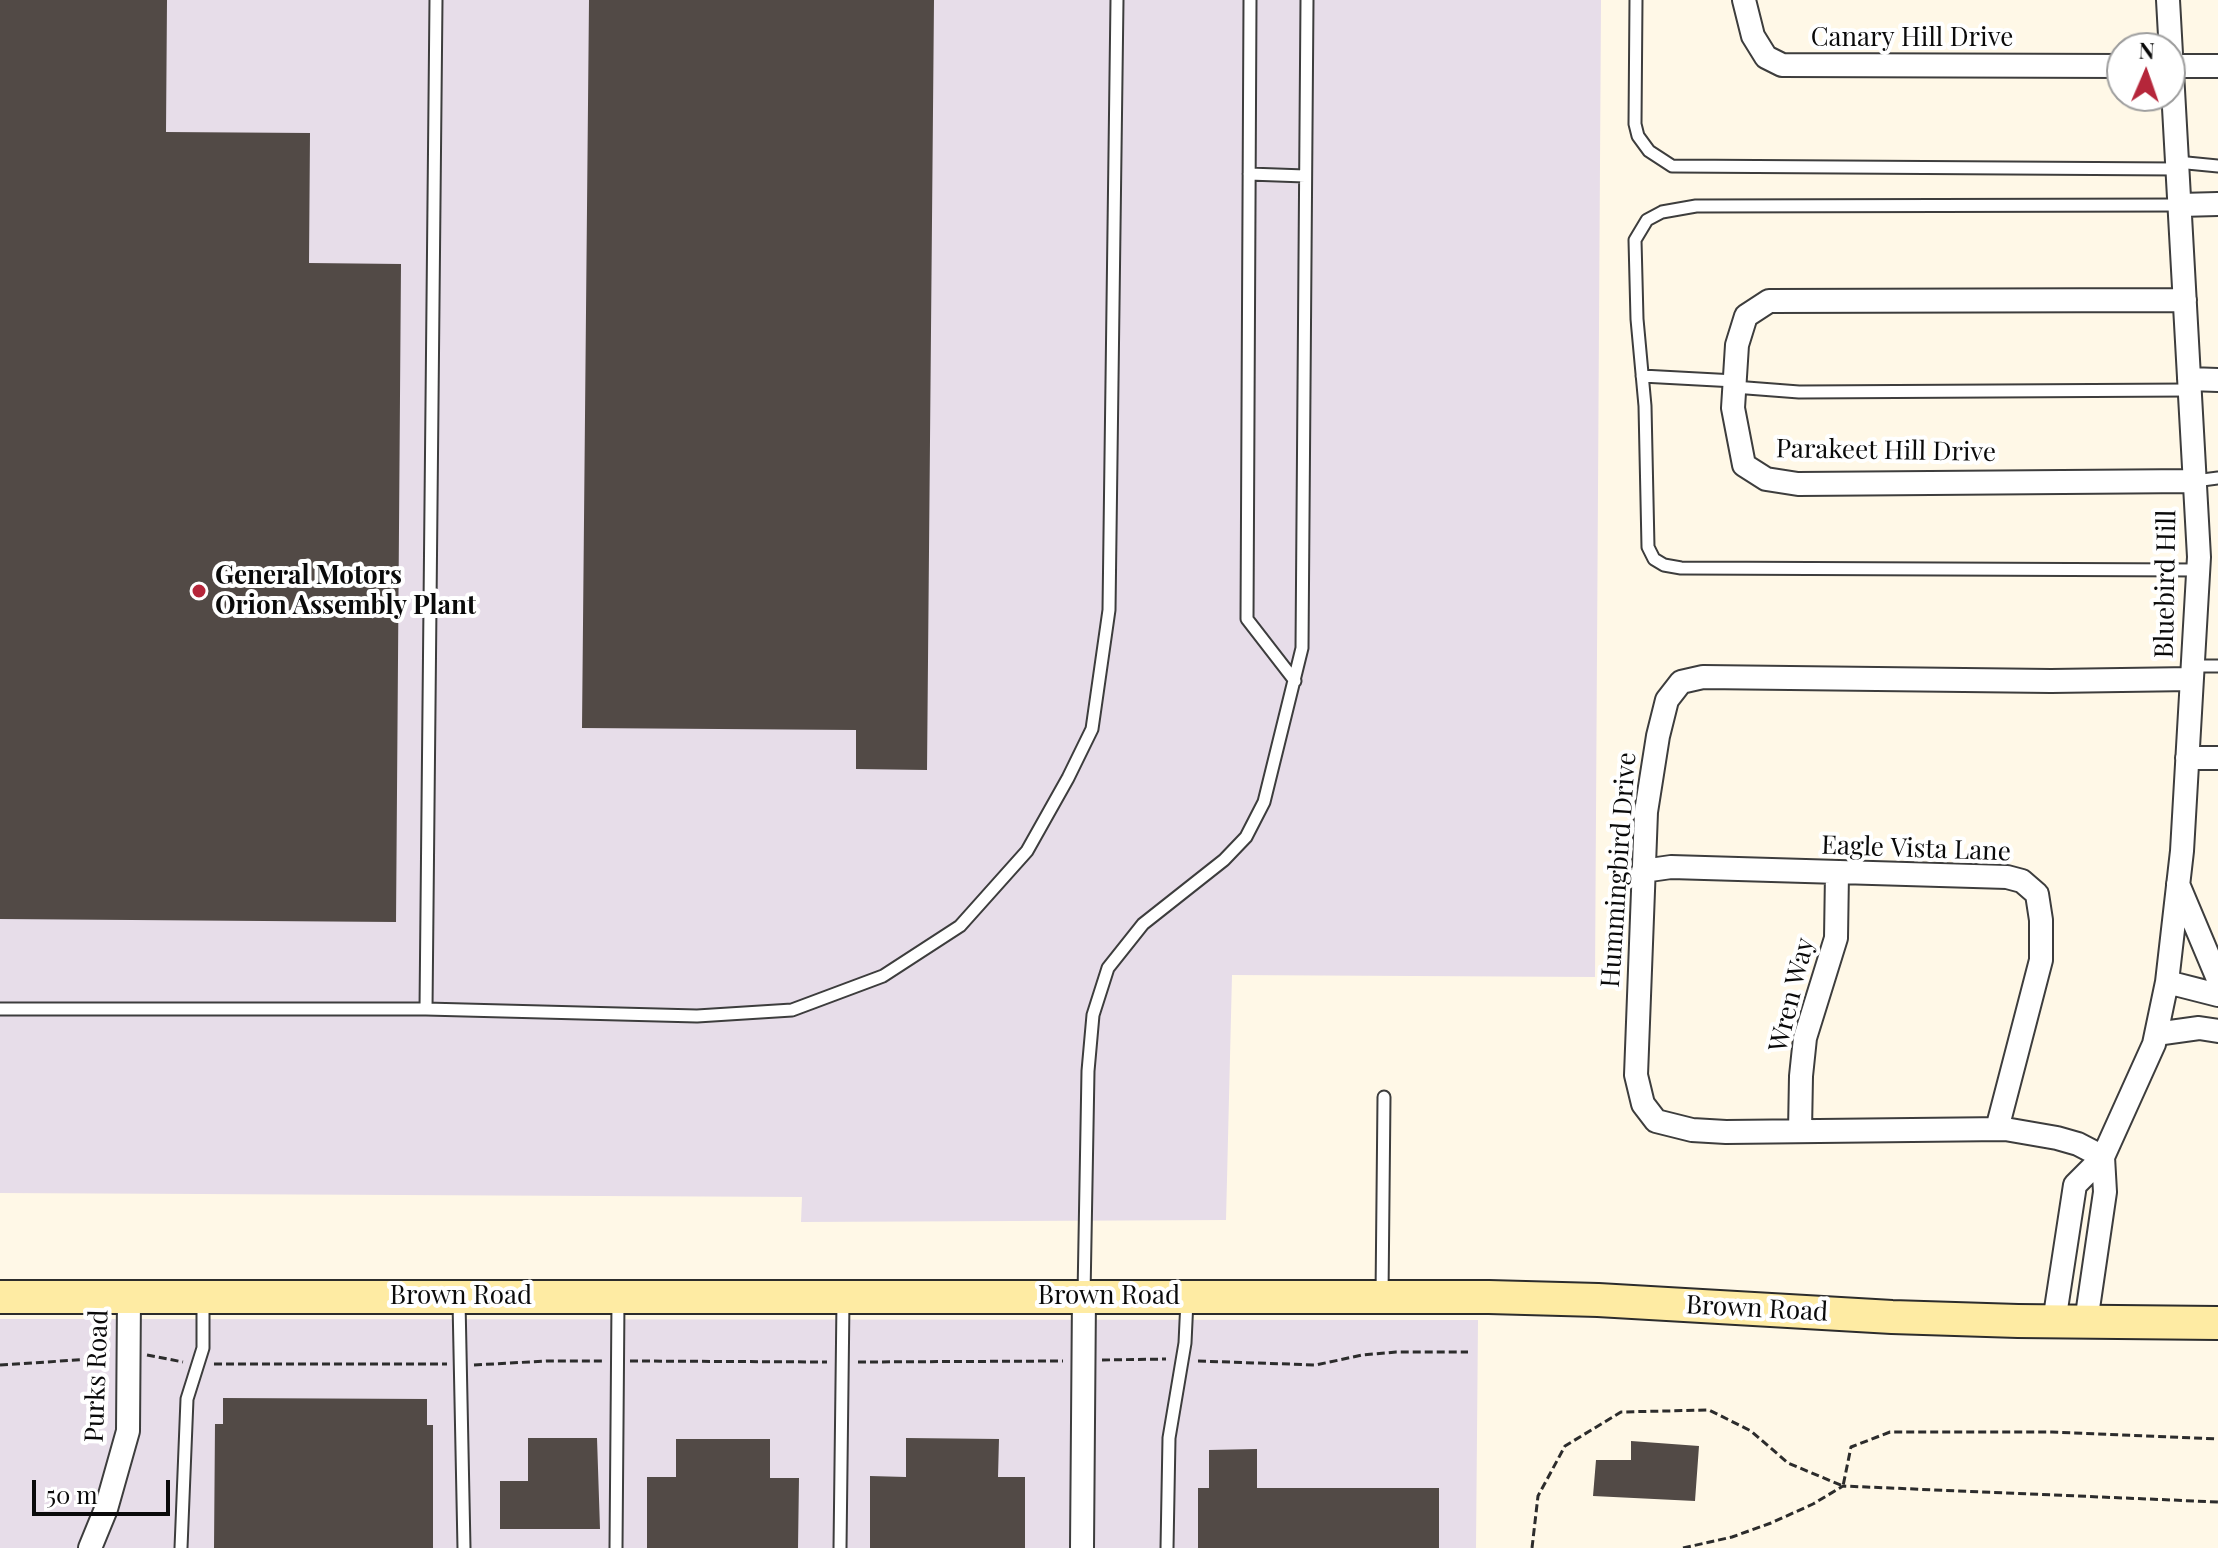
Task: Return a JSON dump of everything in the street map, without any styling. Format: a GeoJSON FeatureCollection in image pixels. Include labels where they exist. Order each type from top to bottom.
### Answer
{"type":"FeatureCollection","features":[{"type":"Feature","properties":{"kind":"main road","name":"Brown Road"},"geometry":{"type":"LineString","coordinates":[[0,1297],[1382,1296],[1598,1300],[1861,1316],[2218,1323]]}},
{"type":"Feature","properties":{"kind":"street","name":"Canary Hill Drive"},"geometry":{"type":"LineString","coordinates":[[1744,0],[1753,36],[1766,57],[1782,65],[2106,66]]}},
{"type":"Feature","properties":{"kind":"street","name":"Bluebird Hill"},"geometry":{"type":"LineString","coordinates":[[2168,0],[2169,32]]}},
{"type":"Feature","properties":{"kind":"street"},"geometry":{"type":"LineString","coordinates":[[2186,66],[2218,66]]}},
{"type":"Feature","properties":{"kind":"street","name":"Bluebird Hill"},"geometry":{"type":"LineString","coordinates":[[2054,1322],[2075,1185],[2103,1157],[2139,1081],[2156,1034],[2167,982],[2178,884],[2192,673],[2205,573],[2195,481],[2174,112]]}},
{"type":"Feature","properties":{"kind":"street"},"geometry":{"type":"LineString","coordinates":[[2180,205],[2218,204]]}},
{"type":"Feature","properties":{"kind":"street","name":"Parakeet Hill Drive"},"geometry":{"type":"LineString","coordinates":[[2185,300],[1769,301],[1746,316],[1737,345],[1733,408],[1744,465],[1766,479],[1798,484],[2195,481]]}},
{"type":"Feature","properties":{"kind":"street"},"geometry":{"type":"LineString","coordinates":[[2189,385],[2218,380]]}},
{"type":"Feature","properties":{"kind":"street","name":"Hummingbird Drive"},"geometry":{"type":"LineString","coordinates":[[2103,1157],[2078,1144],[2057,1138],[1997,1129],[1692,1130],[1656,1121],[1643,1104],[1636,1075],[1636,1048],[1646,812],[1658,736],[1667,700],[1681,682],[1703,677],[2051,681],[2192,673]]}},
{"type":"Feature","properties":{"kind":"street"},"geometry":{"type":"LineString","coordinates":[[2187,758],[2218,758]]}},
{"type":"Feature","properties":{"kind":"street","name":"Eagle Vista Lane"},"geometry":{"type":"LineString","coordinates":[[1643,871],[1671,867],[2007,877],[2022,881],[2037,894],[2041,920],[2041,960],[1997,1129]]}},
{"type":"Feature","properties":{"kind":"street","name":"Wren Way"},"geometry":{"type":"LineString","coordinates":[[1800,1131],[1805,1038],[1836,938],[1837,873]]}},
{"type":"Feature","properties":{"kind":"street"},"geometry":{"type":"LineString","coordinates":[[2178,884],[2218,979]]}},
{"type":"Feature","properties":{"kind":"street"},"geometry":{"type":"LineString","coordinates":[[2167,982],[2218,995]]}},
{"type":"Feature","properties":{"kind":"street"},"geometry":{"type":"LineString","coordinates":[[2156,1034],[2199,1028],[2218,1031]]}},
{"type":"Feature","properties":{"kind":"street","name":"Bluebird Hill"},"geometry":{"type":"LineString","coordinates":[[2086,1322],[2105,1192],[2103,1157]]}},
{"type":"Feature","properties":{"kind":"street"},"geometry":{"type":"LineString","coordinates":[[1082,1548],[1084,1296]]}},
{"type":"Feature","properties":{"kind":"street","name":"Purks Road"},"geometry":{"type":"LineString","coordinates":[[90,1548],[106,1509],[128,1431],[129,1297]]}},
{"type":"Feature","properties":{"kind":"lane"},"geometry":{"type":"LineString","coordinates":[[426,1009],[436,0]]}},
{"type":"Feature","properties":{"kind":"lane"},"geometry":{"type":"LineString","coordinates":[[0,1009],[426,1009],[697,1016],[792,1010],[883,976],[960,926],[1027,851],[1092,729],[1109,610],[1117,0]]}},
{"type":"Feature","properties":{"kind":"lane"},"geometry":{"type":"LineString","coordinates":[[1250,0],[1247,619],[1295,681]]}},
{"type":"Feature","properties":{"kind":"lane"},"geometry":{"type":"LineString","coordinates":[[1084,1296],[1088,1071],[1093,1015],[1108,968],[1143,924],[1224,860],[1246,837],[1264,802],[1302,648],[1307,0]]}},
{"type":"Feature","properties":{"kind":"lane"},"geometry":{"type":"LineString","coordinates":[[1636,0],[1635,124],[1638,136],[1649,151],[1672,166],[2218,166]]}},
{"type":"Feature","properties":{"kind":"lane"},"geometry":{"type":"LineString","coordinates":[[1249,174],[1305,176]]}},
{"type":"Feature","properties":{"kind":"lane"},"geometry":{"type":"LineString","coordinates":[[2180,205],[1696,206],[1662,212],[1647,220],[1635,240],[1648,547],[1654,559],[1664,565],[1681,568],[2055,568],[2205,573]]}},
{"type":"Feature","properties":{"kind":"lane"},"geometry":{"type":"LineString","coordinates":[[1642,376],[1799,392],[2189,385]]}},
{"type":"Feature","properties":{"kind":"lane"},"geometry":{"type":"LineString","coordinates":[[2195,481],[2218,478]]}},
{"type":"Feature","properties":{"kind":"lane"},"geometry":{"type":"LineString","coordinates":[[2192,673],[2218,666]]}},
{"type":"Feature","properties":{"kind":"lane"},"geometry":{"type":"LineString","coordinates":[[1382,1296],[1384,1097]]}},
{"type":"Feature","properties":{"kind":"lane"},"geometry":{"type":"LineString","coordinates":[[459,1296],[464,1548]]}},
{"type":"Feature","properties":{"kind":"lane"},"geometry":{"type":"LineString","coordinates":[[616,1548],[618,1296]]}},
{"type":"Feature","properties":{"kind":"lane"},"geometry":{"type":"LineString","coordinates":[[840,1548],[843,1296]]}},
{"type":"Feature","properties":{"kind":"lane"},"geometry":{"type":"LineString","coordinates":[[1167,1548],[1169,1438],[1182,1360],[1188,1296]]}},
{"type":"Feature","properties":{"kind":"lane"},"geometry":{"type":"LineString","coordinates":[[181,1548],[187,1399],[203,1348],[203,1297]]}},
{"type":"Feature","properties":{"kind":"path"},"geometry":{"type":"LineString","coordinates":[[0,1365],[153,1355],[198,1363],[461,1365],[617,1361],[1084,1361],[1137,1358],[1316,1365],[1362,1355],[1396,1352],[1468,1352]]}},
{"type":"Feature","properties":{"kind":"path"},"geometry":{"type":"LineString","coordinates":[[1532,1548],[1538,1496],[1565,1446],[1621,1412],[1709,1410],[1751,1431],[1788,1463],[1843,1486],[2218,1502]]}},
{"type":"Feature","properties":{"kind":"path"},"geometry":{"type":"LineString","coordinates":[[1683,1548],[1732,1537],[1813,1504],[1843,1486],[1851,1447],[1890,1432],[2052,1432],[2218,1439]]}},
{"type":"Feature","properties":{"kind":"shaded area"},"geometry":{"type":"Polygon","coordinates":[[[0,0],[1601,0],[1595,977],[1232,975],[1226,1220],[801,1222],[802,1197],[0,1193],[0,0]]]}},
{"type":"Feature","properties":{"kind":"shaded area"},"geometry":{"type":"Polygon","coordinates":[[[0,1319],[1478,1320],[1476,1548],[0,1548],[0,1319]]]}},
{"type":"Feature","properties":{"kind":"building","name":"General Motors Orion Assembly Plant"},"geometry":{"type":"Polygon","coordinates":[[[0,0],[167,0],[166,132],[310,133],[309,263],[401,264],[396,922],[0,919],[0,0]]]}},
{"type":"Feature","properties":{"kind":"building"},"geometry":{"type":"Polygon","coordinates":[[[589,0],[934,0],[927,770],[856,769],[856,730],[582,728],[589,0]]]}},
{"type":"Feature","properties":{"kind":"building"},"geometry":{"type":"Polygon","coordinates":[[[223,1398],[427,1399],[427,1425],[433,1425],[433,1548],[214,1548],[215,1424],[223,1424],[223,1398]]]}},
{"type":"Feature","properties":{"kind":"building"},"geometry":{"type":"Polygon","coordinates":[[[528,1438],[597,1438],[600,1529],[500,1529],[500,1481],[528,1481],[528,1438]]]}},
{"type":"Feature","properties":{"kind":"building"},"geometry":{"type":"Polygon","coordinates":[[[906,1438],[999,1439],[998,1477],[1025,1477],[1025,1548],[870,1548],[870,1476],[906,1477],[906,1438]]]}},
{"type":"Feature","properties":{"kind":"building"},"geometry":{"type":"Polygon","coordinates":[[[676,1439],[770,1439],[770,1478],[799,1478],[798,1548],[647,1548],[647,1477],[676,1477],[676,1439]]]}},
{"type":"Feature","properties":{"kind":"building"},"geometry":{"type":"Polygon","coordinates":[[[1631,1441],[1699,1446],[1695,1501],[1593,1496],[1596,1460],[1631,1460],[1631,1441]]]}},
{"type":"Feature","properties":{"kind":"building"},"geometry":{"type":"Polygon","coordinates":[[[1257,1449],[1257,1488],[1439,1488],[1439,1548],[1198,1548],[1198,1488],[1209,1488],[1209,1450],[1257,1449]]]}},
{"type":"Feature","properties":{"kind":"place","name":"General Motors Orion Assembly Plant"},"geometry":{"type":"Point","coordinates":[199,591]}}]}
